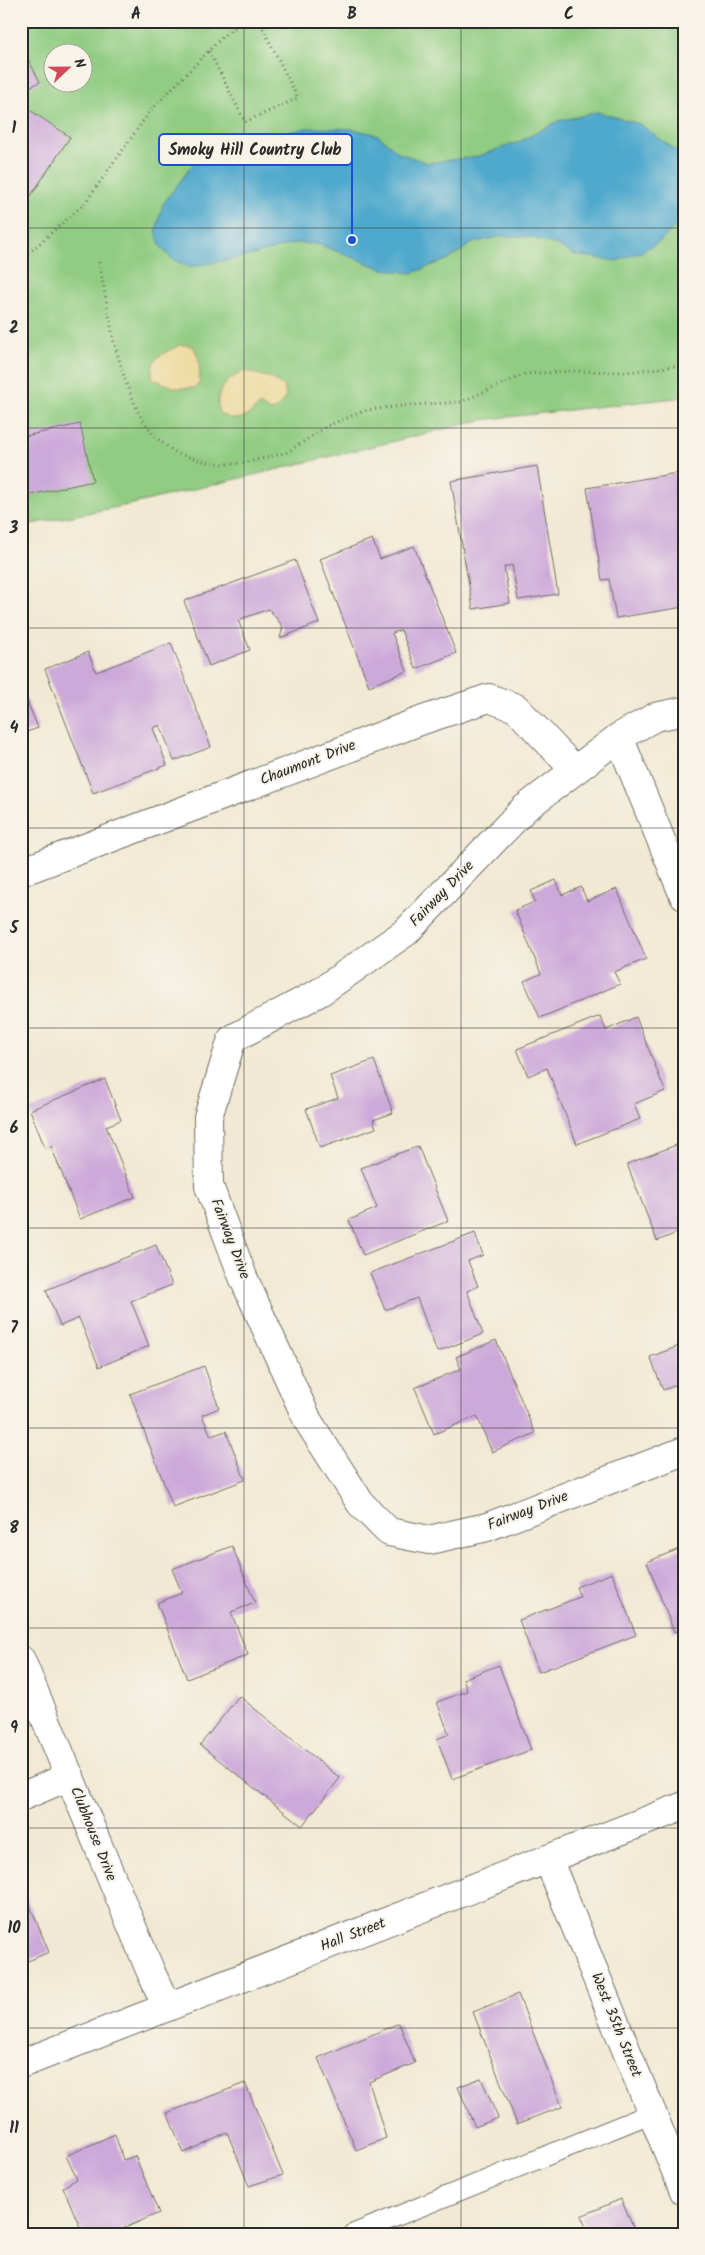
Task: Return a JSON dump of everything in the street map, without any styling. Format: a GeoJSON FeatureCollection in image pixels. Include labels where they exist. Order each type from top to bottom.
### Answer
{"type":"FeatureCollection","features":[{"type":"Feature","properties":{"kind":"street","name":"Chaumont Drive"},"geometry":{"type":"LineString","coordinates":[[21,872],[423,720],[488,698],[516,708],[575,770]]}},
{"type":"Feature","properties":{"kind":"street"},"geometry":{"type":"LineString","coordinates":[[684,711],[655,717],[619,737],[684,896]]}},
{"type":"Feature","properties":{"kind":"street","name":"Fairway Drive"},"geometry":{"type":"LineString","coordinates":[[619,737],[524,809],[406,932],[320,992],[232,1039],[208,1117],[209,1186],[244,1276],[308,1421],[361,1504],[389,1532],[428,1540],[487,1527],[684,1451]]}},
{"type":"Feature","properties":{"kind":"street","name":"Clubhouse Drive"},"geometry":{"type":"LineString","coordinates":[[21,1660],[167,2007]]}},
{"type":"Feature","properties":{"kind":"street"},"geometry":{"type":"LineString","coordinates":[[21,1797],[70,1776]]}},
{"type":"Feature","properties":{"kind":"street","name":"Hall Street"},"geometry":{"type":"LineString","coordinates":[[21,2064],[684,1806]]}},
{"type":"Feature","properties":{"kind":"street","name":"West 35th Street"},"geometry":{"type":"LineString","coordinates":[[548,1859],[684,2191]]}},
{"type":"Feature","properties":{"kind":"lane"},"geometry":{"type":"LineString","coordinates":[[353,2234],[652,2114]]}},
{"type":"Feature","properties":{"kind":"path"},"geometry":{"type":"LineString","coordinates":[[21,260],[85,203],[152,110],[238,21]]}},
{"type":"Feature","properties":{"kind":"path"},"geometry":{"type":"LineString","coordinates":[[226,33],[246,21]]}},
{"type":"Feature","properties":{"kind":"path"},"geometry":{"type":"LineString","coordinates":[[209,51],[244,122],[298,98],[259,21]]}},
{"type":"Feature","properties":{"kind":"path"},"geometry":{"type":"LineString","coordinates":[[98,262],[114,342],[125,380],[139,414],[155,437],[176,453],[202,462],[244,463],[288,452],[328,426],[367,410],[411,404],[461,402],[525,374],[571,371],[627,372],[684,365]]}},
{"type":"Feature","properties":{"kind":"green space"},"geometry":{"type":"Polygon","coordinates":[[[21,21],[684,21],[684,397],[482,420],[133,504],[21,526],[21,21]]]}},
{"type":"Feature","properties":{"kind":"sand"},"geometry":{"type":"Polygon","coordinates":[[[180,345],[194,347],[199,360],[200,382],[195,388],[176,388],[153,379],[153,366],[158,357],[180,345]]]}},
{"type":"Feature","properties":{"kind":"sand"},"geometry":{"type":"Polygon","coordinates":[[[245,371],[271,378],[284,386],[286,397],[276,409],[271,411],[259,405],[245,417],[236,419],[219,413],[218,399],[223,387],[232,378],[245,371]]]}},
{"type":"Feature","properties":{"kind":"water"},"geometry":{"type":"Polygon","coordinates":[[[598,112],[640,124],[674,149],[684,159],[684,211],[676,225],[662,240],[643,251],[617,261],[575,255],[557,245],[529,237],[502,236],[473,243],[449,259],[412,273],[383,269],[318,244],[295,243],[250,256],[189,267],[172,259],[160,246],[156,230],[163,204],[196,160],[220,146],[307,128],[353,129],[378,135],[399,153],[428,163],[479,156],[521,141],[558,121],[598,112]]]}},
{"type":"Feature","properties":{"kind":"building"},"geometry":{"type":"Polygon","coordinates":[[[21,46],[40,82],[21,91],[21,46]]]}},
{"type":"Feature","properties":{"kind":"building"},"geometry":{"type":"Polygon","coordinates":[[[21,104],[70,137],[28,200],[21,195],[21,104]]]}},
{"type":"Feature","properties":{"kind":"building"},"geometry":{"type":"Polygon","coordinates":[[[80,424],[93,481],[21,497],[21,437],[80,424]]]}},
{"type":"Feature","properties":{"kind":"building"},"geometry":{"type":"Polygon","coordinates":[[[537,466],[558,594],[518,600],[512,565],[504,567],[510,603],[473,609],[451,481],[537,466]]]}},
{"type":"Feature","properties":{"kind":"building"},"geometry":{"type":"Polygon","coordinates":[[[684,472],[684,569],[680,570],[684,607],[616,618],[609,579],[602,580],[587,488],[684,472]]]}},
{"type":"Feature","properties":{"kind":"building"},"geometry":{"type":"Polygon","coordinates":[[[372,539],[380,559],[414,546],[456,653],[416,669],[401,630],[392,633],[407,671],[369,686],[320,559],[372,539]]]}},
{"type":"Feature","properties":{"kind":"building"},"geometry":{"type":"Polygon","coordinates":[[[295,560],[319,623],[280,638],[283,627],[269,609],[238,620],[250,650],[209,666],[184,601],[295,560]]]}},
{"type":"Feature","properties":{"kind":"building"},"geometry":{"type":"Polygon","coordinates":[[[171,643],[211,747],[174,761],[160,725],[153,728],[167,765],[93,793],[45,669],[88,652],[96,672],[171,643]]]}},
{"type":"Feature","properties":{"kind":"building"},"geometry":{"type":"Polygon","coordinates":[[[21,686],[38,728],[21,734],[21,686]]]}},
{"type":"Feature","properties":{"kind":"building"},"geometry":{"type":"Polygon","coordinates":[[[556,880],[562,895],[581,887],[587,901],[617,889],[646,959],[614,972],[620,984],[540,1018],[524,981],[541,974],[515,910],[535,902],[531,891],[556,880]]]}},
{"type":"Feature","properties":{"kind":"building"},"geometry":{"type":"Polygon","coordinates":[[[600,1016],[606,1030],[636,1017],[665,1091],[634,1104],[640,1119],[577,1144],[547,1068],[528,1076],[517,1049],[600,1016]]]}},
{"type":"Feature","properties":{"kind":"building"},"geometry":{"type":"Polygon","coordinates":[[[374,1060],[393,1113],[373,1120],[376,1128],[320,1148],[306,1109],[338,1098],[330,1076],[374,1060]]]}},
{"type":"Feature","properties":{"kind":"building"},"geometry":{"type":"Polygon","coordinates":[[[105,1079],[121,1120],[106,1126],[135,1197],[80,1219],[51,1146],[45,1148],[30,1110],[105,1079]]]}},
{"type":"Feature","properties":{"kind":"building"},"geometry":{"type":"Polygon","coordinates":[[[684,1142],[684,1230],[657,1241],[627,1164],[684,1142]]]}},
{"type":"Feature","properties":{"kind":"building"},"geometry":{"type":"Polygon","coordinates":[[[418,1146],[448,1221],[363,1255],[349,1220],[377,1208],[361,1168],[418,1146]]]}},
{"type":"Feature","properties":{"kind":"building"},"geometry":{"type":"Polygon","coordinates":[[[475,1233],[483,1255],[468,1261],[478,1286],[467,1291],[483,1334],[437,1352],[417,1298],[385,1310],[370,1273],[475,1233]]]}},
{"type":"Feature","properties":{"kind":"building"},"geometry":{"type":"Polygon","coordinates":[[[156,1245],[172,1285],[131,1301],[149,1346],[99,1367],[79,1318],[60,1326],[46,1290],[156,1245]]]}},
{"type":"Feature","properties":{"kind":"building"},"geometry":{"type":"Polygon","coordinates":[[[496,1340],[535,1433],[492,1452],[477,1416],[434,1434],[415,1388],[461,1369],[456,1357],[496,1340]]]}},
{"type":"Feature","properties":{"kind":"building"},"geometry":{"type":"Polygon","coordinates":[[[684,1344],[684,1382],[663,1390],[650,1357],[684,1344]]]}},
{"type":"Feature","properties":{"kind":"building"},"geometry":{"type":"Polygon","coordinates":[[[204,1366],[219,1408],[202,1415],[211,1436],[226,1431],[245,1480],[173,1507],[130,1394],[204,1366]]]}},
{"type":"Feature","properties":{"kind":"building"},"geometry":{"type":"Polygon","coordinates":[[[232,1546],[255,1603],[231,1612],[248,1655],[187,1679],[157,1603],[182,1593],[172,1569],[232,1546]]]}},
{"type":"Feature","properties":{"kind":"building"},"geometry":{"type":"Polygon","coordinates":[[[684,1547],[684,1628],[674,1632],[647,1562],[684,1547]]]}},
{"type":"Feature","properties":{"kind":"building"},"geometry":{"type":"Polygon","coordinates":[[[612,1573],[636,1635],[539,1672],[519,1620],[580,1597],[576,1587],[612,1573]]]}},
{"type":"Feature","properties":{"kind":"building"},"geometry":{"type":"Polygon","coordinates":[[[499,1665],[531,1750],[452,1779],[437,1739],[449,1734],[437,1702],[467,1691],[463,1679],[499,1665]]]}},
{"type":"Feature","properties":{"kind":"building"},"geometry":{"type":"Polygon","coordinates":[[[239,1696],[340,1778],[302,1826],[200,1745],[239,1696]]]}},
{"type":"Feature","properties":{"kind":"building"},"geometry":{"type":"Polygon","coordinates":[[[21,1884],[49,1952],[21,1964],[21,1884]]]}},
{"type":"Feature","properties":{"kind":"building"},"geometry":{"type":"Polygon","coordinates":[[[518,1994],[562,2107],[517,2124],[473,2012],[518,1994]]]}},
{"type":"Feature","properties":{"kind":"building"},"geometry":{"type":"Polygon","coordinates":[[[399,2023],[415,2063],[369,2082],[386,2138],[356,2150],[318,2058],[399,2023]]]}},
{"type":"Feature","properties":{"kind":"building"},"geometry":{"type":"Polygon","coordinates":[[[481,2078],[498,2118],[475,2127],[458,2087],[481,2078]]]}},
{"type":"Feature","properties":{"kind":"building"},"geometry":{"type":"Polygon","coordinates":[[[245,2083],[283,2175],[249,2186],[227,2132],[184,2153],[167,2113],[245,2083]]]}},
{"type":"Feature","properties":{"kind":"building"},"geometry":{"type":"Polygon","coordinates":[[[115,2134],[123,2160],[135,2156],[159,2213],[111,2234],[83,2234],[63,2187],[77,2179],[66,2156],[115,2134]]]}},
{"type":"Feature","properties":{"kind":"building"},"geometry":{"type":"Polygon","coordinates":[[[621,2199],[636,2234],[589,2234],[581,2216],[621,2199]]]}},
{"type":"Feature","properties":{"kind":"place","name":"Smoky Hill Country Club"},"geometry":{"type":"Point","coordinates":[352,240]}}]}
